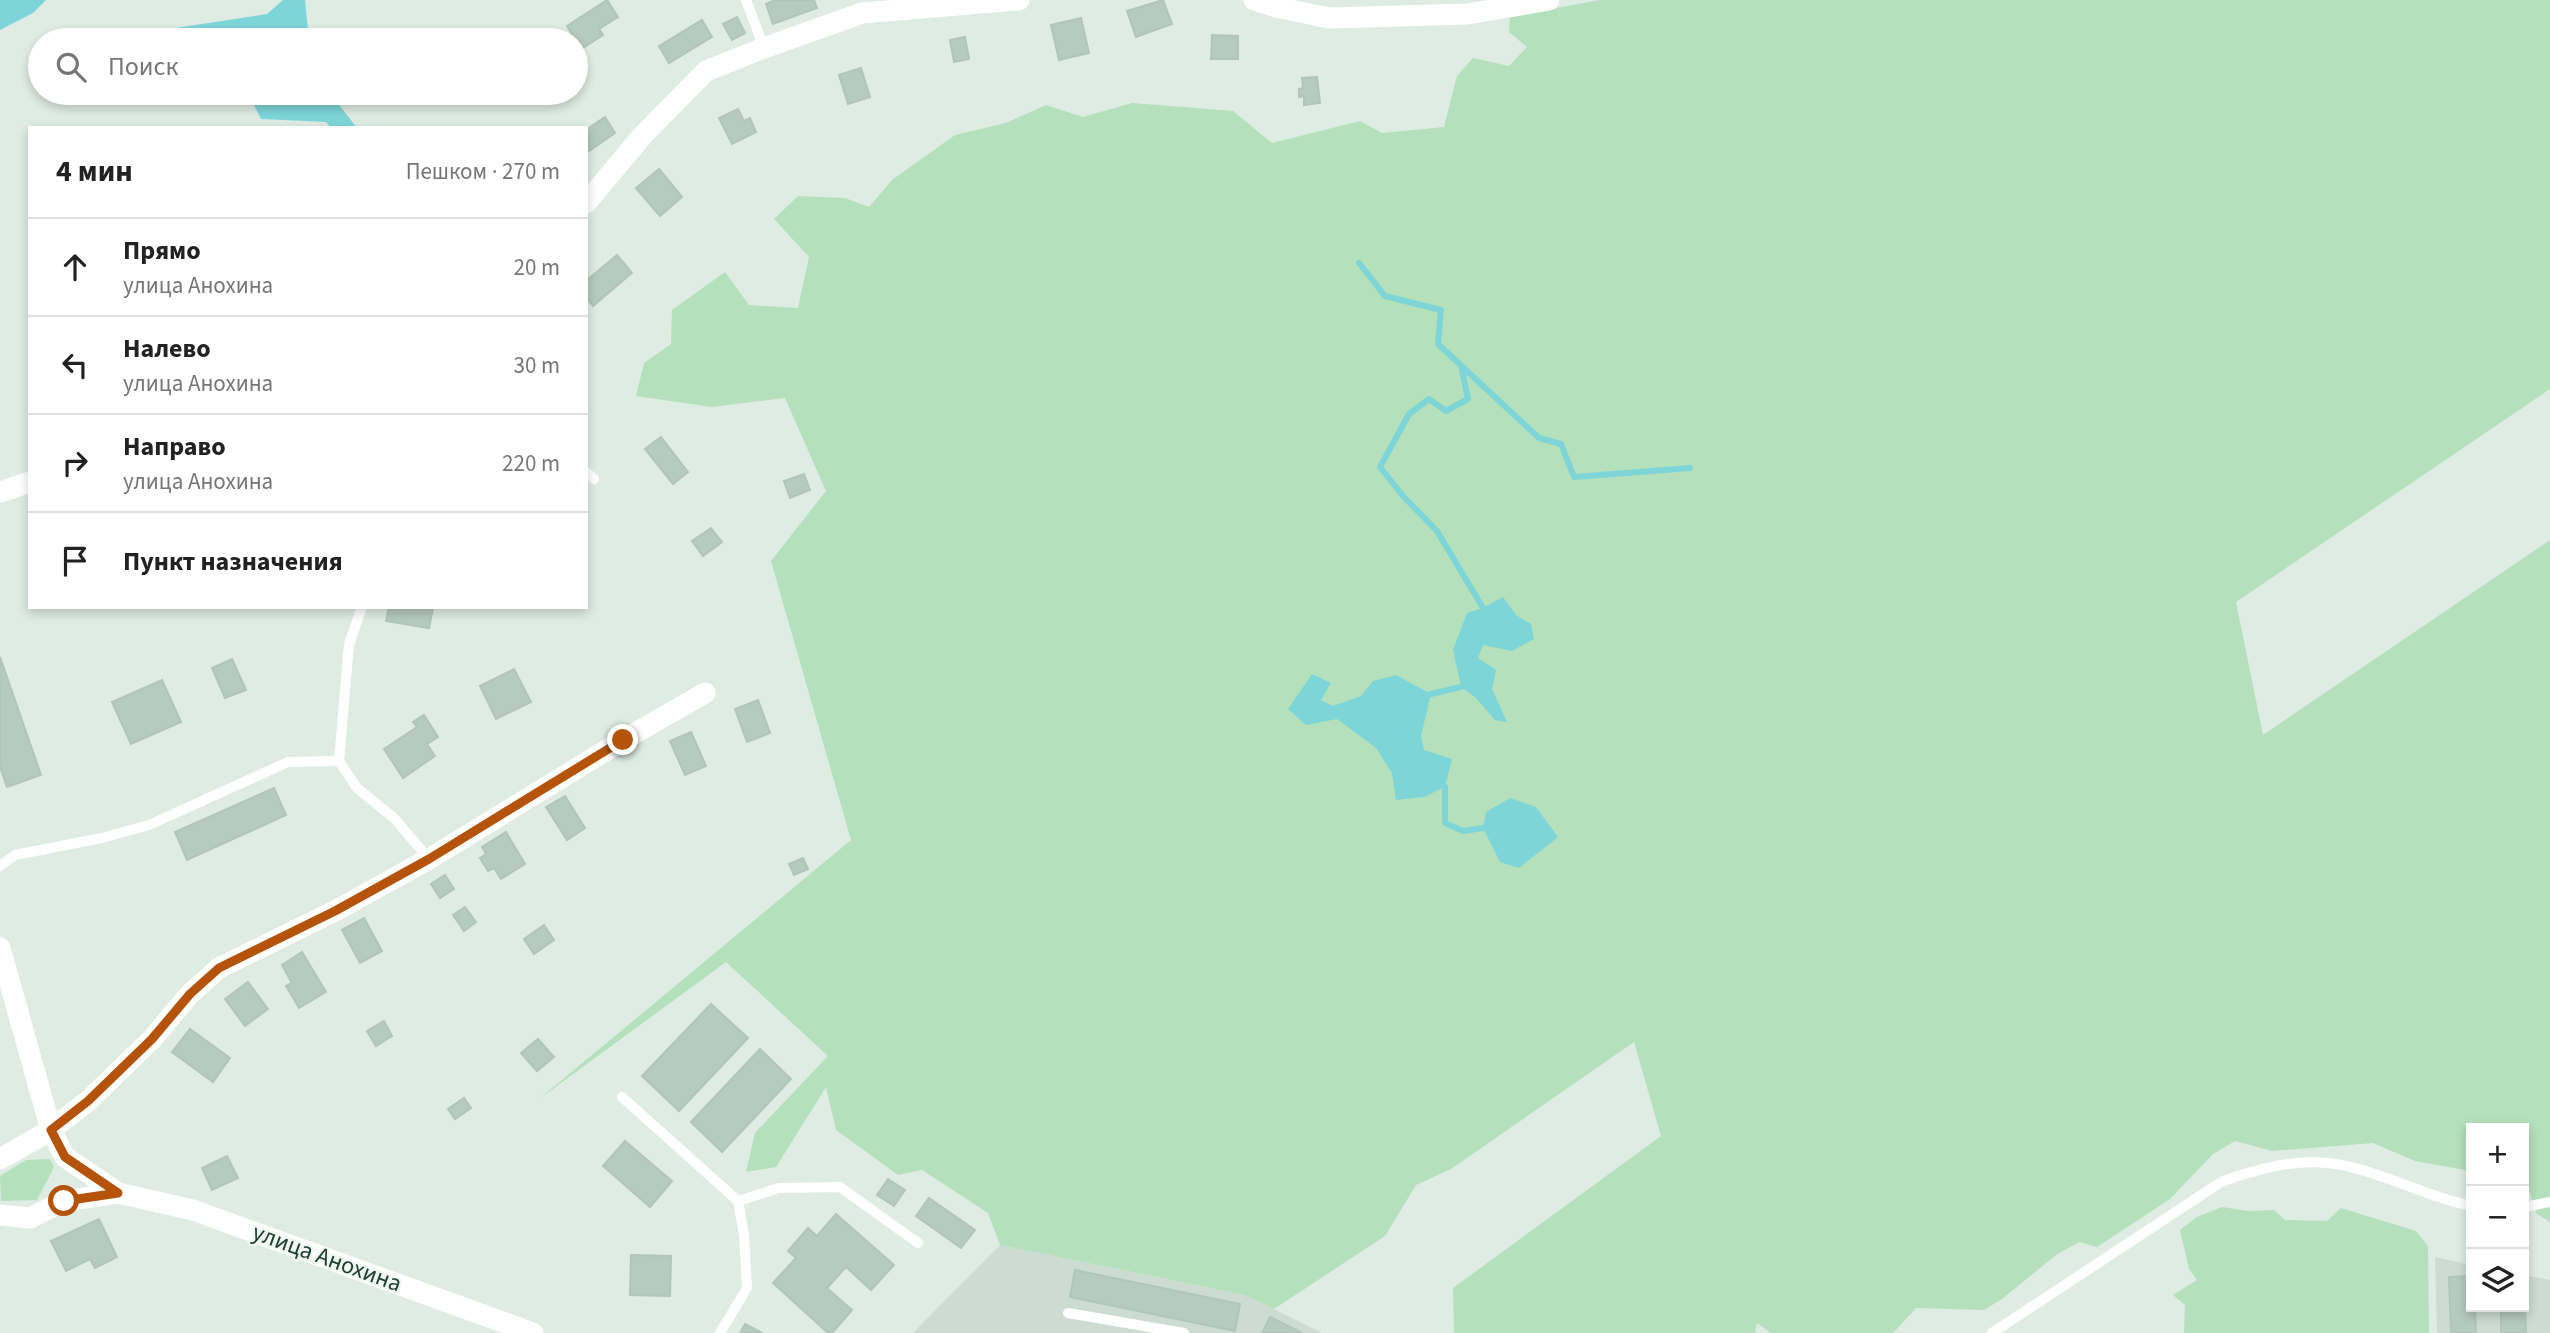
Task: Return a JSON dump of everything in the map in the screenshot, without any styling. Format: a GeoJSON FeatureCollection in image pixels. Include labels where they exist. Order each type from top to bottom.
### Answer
{"type":"FeatureCollection","features":[{"type":"Feature","properties":{"kind":"street"},"geometry":{"type":"LineString","coordinates":[[588,201],[643,135],[706,71],[861,7],[997,4],[1018,0]]}},
{"type":"Feature","properties":{"kind":"street"},"geometry":{"type":"LineString","coordinates":[[1254,0],[1329,18],[1468,14],[1549,0]]}},
{"type":"Feature","properties":{"kind":"street"},"geometry":{"type":"LineString","coordinates":[[0,492],[28,483]]}},
{"type":"Feature","properties":{"kind":"street"},"geometry":{"type":"LineString","coordinates":[[0,1158],[51,1130],[88,1101],[152,1039],[190,994],[219,968],[335,911],[429,859],[705,693]]}},
{"type":"Feature","properties":{"kind":"street","name":"улица Анохина"},"geometry":{"type":"LineString","coordinates":[[0,948],[51,1130],[65,1157],[118,1193]]}},
{"type":"Feature","properties":{"kind":"street","name":"улица Анохина"},"geometry":{"type":"LineString","coordinates":[[0,1215],[30,1218],[64,1201],[118,1193],[193,1210],[533,1333]]}},
{"type":"Feature","properties":{"kind":"lane"},"geometry":{"type":"LineString","coordinates":[[746,0],[764,48]]}},
{"type":"Feature","properties":{"kind":"lane"},"geometry":{"type":"LineString","coordinates":[[361,609],[349,644],[339,761],[357,788],[394,818],[429,859]]}},
{"type":"Feature","properties":{"kind":"lane"},"geometry":{"type":"LineString","coordinates":[[0,866],[15,855],[102,838],[149,825],[288,762],[339,761]]}},
{"type":"Feature","properties":{"kind":"lane"},"geometry":{"type":"LineString","coordinates":[[622,1097],[738,1201],[744,1235],[747,1288],[720,1333]]}},
{"type":"Feature","properties":{"kind":"lane"},"geometry":{"type":"LineString","coordinates":[[1992,1333],[2221,1182],[2255,1169],[2297,1163],[2341,1165],[2466,1204]]}},
{"type":"Feature","properties":{"kind":"lane"},"geometry":{"type":"LineString","coordinates":[[738,1201],[779,1188],[840,1187],[918,1243]]}},
{"type":"Feature","properties":{"kind":"lane"},"geometry":{"type":"LineString","coordinates":[[2529,1206],[2550,1202]]}},
{"type":"Feature","properties":{"kind":"lane"},"geometry":{"type":"LineString","coordinates":[[1068,1313],[1184,1333]]}},
{"type":"Feature","properties":{"kind":"shaded area"},"geometry":{"type":"Polygon","coordinates":[[[1000,1245],[1245,1295],[1322,1333],[913,1333],[1000,1245]]]}},
{"type":"Feature","properties":{"kind":"shaded area"},"geometry":{"type":"Polygon","coordinates":[[[2435,1257],[2466,1264],[2466,1312],[2529,1312],[2529,1276],[2550,1280],[2550,1333],[2437,1333],[2435,1257]]]}},
{"type":"Feature","properties":{"kind":"green space"},"geometry":{"type":"Polygon","coordinates":[[[1599,0],[2550,0],[2550,389],[2236,602],[2263,735],[2550,540],[2550,1222],[2537,1214],[2529,1192],[2529,1123],[2466,1123],[2466,1170],[2415,1161],[2373,1143],[2272,1151],[2235,1141],[2213,1154],[2170,1199],[2097,1247],[2079,1242],[2056,1255],[2002,1299],[1984,1310],[1916,1308],[1893,1333],[1771,1333],[1757,1323],[1755,1333],[1454,1333],[1453,1288],[1661,1136],[1634,1042],[1451,1169],[1416,1185],[1385,1236],[1274,1309],[1245,1295],[1000,1245],[988,1213],[922,1170],[898,1175],[836,1130],[826,1087],[776,1167],[746,1172],[755,1133],[828,1056],[726,962],[539,1099],[851,840],[771,561],[826,491],[785,398],[712,407],[636,396],[644,363],[671,344],[672,310],[725,272],[749,305],[798,308],[809,257],[774,219],[798,196],[845,198],[869,207],[892,180],[955,135],[1006,123],[1046,105],[1083,117],[1132,103],[1233,111],[1272,143],[1360,121],[1382,133],[1444,127],[1457,76],[1473,58],[1509,66],[1527,47],[1509,32],[1510,17],[1599,0]]]}},
{"type":"Feature","properties":{"kind":"green space"},"geometry":{"type":"Polygon","coordinates":[[[50,1159],[54,1167],[37,1200],[1,1201],[0,1176],[26,1160],[50,1159]]]}},
{"type":"Feature","properties":{"kind":"green space"},"geometry":{"type":"Polygon","coordinates":[[[2222,1207],[2248,1211],[2274,1210],[2285,1220],[2327,1221],[2341,1208],[2416,1231],[2428,1246],[2429,1333],[2184,1333],[2185,1305],[2173,1295],[2197,1280],[2189,1269],[2180,1230],[2197,1217],[2222,1207]]]}},
{"type":"Feature","properties":{"kind":"water"},"geometry":{"type":"Polygon","coordinates":[[[0,0],[46,0],[33,13],[0,30],[0,0]]]}},
{"type":"Feature","properties":{"kind":"water"},"geometry":{"type":"Polygon","coordinates":[[[283,0],[305,0],[308,28],[176,28],[267,14],[283,0]]]}},
{"type":"Feature","properties":{"kind":"water"},"geometry":{"type":"Polygon","coordinates":[[[254,105],[339,105],[355,126],[329,126],[326,122],[261,119],[254,105]]]}},
{"type":"Feature","properties":{"kind":"water"},"geometry":{"type":"Polygon","coordinates":[[[1503,597],[1516,615],[1531,624],[1534,639],[1512,651],[1483,645],[1478,658],[1496,670],[1492,689],[1507,722],[1495,720],[1475,697],[1461,687],[1453,650],[1467,613],[1503,597]]]}},
{"type":"Feature","properties":{"kind":"water"},"geometry":{"type":"Polygon","coordinates":[[[1312,674],[1331,683],[1321,700],[1333,706],[1361,696],[1373,681],[1396,675],[1431,694],[1421,736],[1424,750],[1452,759],[1445,787],[1424,797],[1396,800],[1392,773],[1376,748],[1337,719],[1306,725],[1288,709],[1312,674]]]}},
{"type":"Feature","properties":{"kind":"water"},"geometry":{"type":"Polygon","coordinates":[[[1510,798],[1536,807],[1558,837],[1519,868],[1500,862],[1483,828],[1486,812],[1510,798]]]}},
{"type":"Feature","properties":{"kind":"building"},"geometry":{"type":"Polygon","coordinates":[[[607,0],[618,17],[599,29],[603,35],[588,45],[588,28],[567,26],[607,0]]]}},
{"type":"Feature","properties":{"kind":"building"},"geometry":{"type":"Polygon","coordinates":[[[775,0],[814,0],[817,8],[773,24],[766,4],[775,0]]]}},
{"type":"Feature","properties":{"kind":"building"},"geometry":{"type":"Polygon","coordinates":[[[1163,0],[1172,24],[1136,37],[1127,11],[1163,0]]]}},
{"type":"Feature","properties":{"kind":"building"},"geometry":{"type":"Polygon","coordinates":[[[737,17],[745,33],[732,40],[723,24],[737,17]]]}},
{"type":"Feature","properties":{"kind":"building"},"geometry":{"type":"Polygon","coordinates":[[[1081,18],[1089,53],[1059,60],[1051,25],[1081,18]]]}},
{"type":"Feature","properties":{"kind":"building"},"geometry":{"type":"Polygon","coordinates":[[[702,20],[712,37],[669,63],[659,46],[702,20]]]}},
{"type":"Feature","properties":{"kind":"building"},"geometry":{"type":"Polygon","coordinates":[[[1212,35],[1238,36],[1238,59],[1211,59],[1212,35]]]}},
{"type":"Feature","properties":{"kind":"building"},"geometry":{"type":"Polygon","coordinates":[[[965,37],[969,59],[954,62],[950,40],[965,37]]]}},
{"type":"Feature","properties":{"kind":"building"},"geometry":{"type":"Polygon","coordinates":[[[861,68],[870,97],[848,104],[839,75],[861,68]]]}},
{"type":"Feature","properties":{"kind":"building"},"geometry":{"type":"Polygon","coordinates":[[[1317,77],[1320,103],[1304,105],[1304,96],[1299,97],[1299,89],[1303,88],[1302,78],[1317,77]]]}},
{"type":"Feature","properties":{"kind":"building"},"geometry":{"type":"Polygon","coordinates":[[[738,109],[744,121],[750,118],[756,132],[732,144],[719,118],[738,109]]]}},
{"type":"Feature","properties":{"kind":"building"},"geometry":{"type":"Polygon","coordinates":[[[605,117],[615,133],[588,152],[588,129],[605,117]]]}},
{"type":"Feature","properties":{"kind":"building"},"geometry":{"type":"Polygon","coordinates":[[[659,169],[682,197],[660,216],[636,188],[659,169]]]}},
{"type":"Feature","properties":{"kind":"building"},"geometry":{"type":"Polygon","coordinates":[[[617,255],[632,273],[593,306],[588,300],[588,279],[617,255]]]}},
{"type":"Feature","properties":{"kind":"building"},"geometry":{"type":"Polygon","coordinates":[[[661,437],[688,472],[673,484],[645,449],[661,437]]]}},
{"type":"Feature","properties":{"kind":"building"},"geometry":{"type":"Polygon","coordinates":[[[804,474],[810,490],[790,498],[784,481],[804,474]]]}},
{"type":"Feature","properties":{"kind":"building"},"geometry":{"type":"Polygon","coordinates":[[[711,528],[722,542],[703,556],[692,541],[711,528]]]}},
{"type":"Feature","properties":{"kind":"building"},"geometry":{"type":"Polygon","coordinates":[[[389,609],[433,609],[429,628],[386,621],[389,609]]]}},
{"type":"Feature","properties":{"kind":"building"},"geometry":{"type":"Polygon","coordinates":[[[0,657],[41,775],[7,787],[0,767],[0,657]]]}},
{"type":"Feature","properties":{"kind":"building"},"geometry":{"type":"Polygon","coordinates":[[[232,659],[246,690],[225,698],[212,668],[232,659]]]}},
{"type":"Feature","properties":{"kind":"building"},"geometry":{"type":"Polygon","coordinates":[[[514,669],[531,702],[496,719],[480,686],[514,669]]]}},
{"type":"Feature","properties":{"kind":"building"},"geometry":{"type":"Polygon","coordinates":[[[162,680],[181,722],[131,744],[112,702],[162,680]]]}},
{"type":"Feature","properties":{"kind":"building"},"geometry":{"type":"Polygon","coordinates":[[[758,700],[770,733],[747,742],[735,709],[758,700]]]}},
{"type":"Feature","properties":{"kind":"building"},"geometry":{"type":"Polygon","coordinates":[[[424,715],[438,737],[427,744],[435,756],[403,778],[384,749],[417,727],[413,722],[424,715]]]}},
{"type":"Feature","properties":{"kind":"building"},"geometry":{"type":"Polygon","coordinates":[[[691,732],[706,766],[685,775],[670,741],[691,732]]]}},
{"type":"Feature","properties":{"kind":"building"},"geometry":{"type":"Polygon","coordinates":[[[274,788],[286,815],[187,860],[175,832],[274,788]]]}},
{"type":"Feature","properties":{"kind":"building"},"geometry":{"type":"Polygon","coordinates":[[[565,796],[585,828],[567,840],[546,807],[565,796]]]}},
{"type":"Feature","properties":{"kind":"building"},"geometry":{"type":"Polygon","coordinates":[[[506,832],[525,864],[501,879],[494,868],[488,871],[480,858],[486,854],[482,847],[506,832]]]}},
{"type":"Feature","properties":{"kind":"building"},"geometry":{"type":"Polygon","coordinates":[[[803,858],[808,869],[794,875],[789,864],[803,858]]]}},
{"type":"Feature","properties":{"kind":"building"},"geometry":{"type":"Polygon","coordinates":[[[445,875],[454,889],[440,898],[431,884],[445,875]]]}},
{"type":"Feature","properties":{"kind":"building"},"geometry":{"type":"Polygon","coordinates":[[[465,907],[476,922],[464,931],[453,915],[465,907]]]}},
{"type":"Feature","properties":{"kind":"building"},"geometry":{"type":"Polygon","coordinates":[[[364,918],[382,951],[360,963],[342,930],[364,918]]]}},
{"type":"Feature","properties":{"kind":"building"},"geometry":{"type":"Polygon","coordinates":[[[544,925],[554,940],[534,954],[524,939],[544,925]]]}},
{"type":"Feature","properties":{"kind":"building"},"geometry":{"type":"Polygon","coordinates":[[[302,952],[326,992],[299,1008],[286,986],[292,983],[282,965],[302,952]]]}},
{"type":"Feature","properties":{"kind":"building"},"geometry":{"type":"Polygon","coordinates":[[[248,982],[268,1009],[245,1026],[225,999],[248,982]]]}},
{"type":"Feature","properties":{"kind":"building"},"geometry":{"type":"Polygon","coordinates":[[[711,1004],[748,1038],[679,1111],[642,1076],[711,1004]]]}},
{"type":"Feature","properties":{"kind":"building"},"geometry":{"type":"Polygon","coordinates":[[[384,1021],[392,1036],[376,1046],[367,1031],[384,1021]]]}},
{"type":"Feature","properties":{"kind":"building"},"geometry":{"type":"Polygon","coordinates":[[[190,1029],[230,1058],[213,1082],[172,1052],[190,1029]]]}},
{"type":"Feature","properties":{"kind":"building"},"geometry":{"type":"Polygon","coordinates":[[[538,1039],[554,1057],[537,1071],[521,1053],[538,1039]]]}},
{"type":"Feature","properties":{"kind":"building"},"geometry":{"type":"Polygon","coordinates":[[[760,1049],[791,1079],[722,1152],[691,1122],[760,1049]]]}},
{"type":"Feature","properties":{"kind":"building"},"geometry":{"type":"Polygon","coordinates":[[[464,1098],[471,1108],[455,1119],[448,1109],[464,1098]]]}},
{"type":"Feature","properties":{"kind":"building"},"geometry":{"type":"Polygon","coordinates":[[[625,1141],[672,1181],[650,1207],[603,1166],[625,1141]]]}},
{"type":"Feature","properties":{"kind":"building"},"geometry":{"type":"Polygon","coordinates":[[[227,1156],[238,1178],[212,1190],[202,1168],[227,1156]]]}},
{"type":"Feature","properties":{"kind":"building"},"geometry":{"type":"Polygon","coordinates":[[[888,1179],[905,1190],[894,1206],[877,1195],[888,1179]]]}},
{"type":"Feature","properties":{"kind":"building"},"geometry":{"type":"Polygon","coordinates":[[[929,1198],[975,1230],[961,1248],[916,1216],[929,1198]]]}},
{"type":"Feature","properties":{"kind":"building"},"geometry":{"type":"Polygon","coordinates":[[[836,1214],[894,1265],[871,1290],[846,1267],[827,1288],[852,1310],[832,1333],[828,1333],[773,1283],[796,1258],[788,1251],[808,1228],[817,1236],[836,1214]]]}},
{"type":"Feature","properties":{"kind":"building"},"geometry":{"type":"Polygon","coordinates":[[[99,1219],[117,1257],[95,1268],[90,1259],[66,1271],[51,1241],[99,1219]]]}},
{"type":"Feature","properties":{"kind":"building"},"geometry":{"type":"Polygon","coordinates":[[[631,1255],[671,1256],[670,1296],[630,1295],[631,1255]]]}},
{"type":"Feature","properties":{"kind":"building"},"geometry":{"type":"Polygon","coordinates":[[[1075,1270],[1240,1304],[1235,1331],[1070,1297],[1075,1270]]]}},
{"type":"Feature","properties":{"kind":"building"},"geometry":{"type":"Polygon","coordinates":[[[2466,1276],[2466,1312],[2475,1312],[2476,1333],[2451,1333],[2449,1277],[2466,1276]]]}},
{"type":"Feature","properties":{"kind":"building"},"geometry":{"type":"Polygon","coordinates":[[[2501,1312],[2525,1312],[2526,1333],[2501,1333],[2501,1312]]]}},
{"type":"Feature","properties":{"kind":"building"},"geometry":{"type":"Polygon","coordinates":[[[1270,1317],[1302,1333],[1262,1333],[1270,1317]]]}},
{"type":"Feature","properties":{"kind":"building"},"geometry":{"type":"Polygon","coordinates":[[[745,1324],[762,1333],[740,1333],[745,1324]]]}},
{"type":"Feature","properties":{"kind":"waterway"},"geometry":{"type":"LineString","coordinates":[[1359,263],[1385,296],[1441,310],[1438,344],[1539,438],[1561,444],[1574,477],[1690,468]]}},
{"type":"Feature","properties":{"kind":"waterway"},"geometry":{"type":"LineString","coordinates":[[1462,370],[1468,399],[1446,411],[1429,399],[1409,414],[1380,467],[1403,496],[1437,531],[1483,608]]}},
{"type":"Feature","properties":{"kind":"waterway"},"geometry":{"type":"LineString","coordinates":[[1431,694],[1461,687]]}},
{"type":"Feature","properties":{"kind":"waterway"},"geometry":{"type":"LineString","coordinates":[[1445,787],[1445,823],[1463,831],[1483,828]]}},
{"type":"Feature","properties":{"kind":"route"},"geometry":{"type":"LineString","coordinates":[[64,1201],[118,1193],[65,1157],[51,1130],[88,1101],[152,1039],[190,994],[219,968],[335,911],[429,859],[623,740]]}}]}
